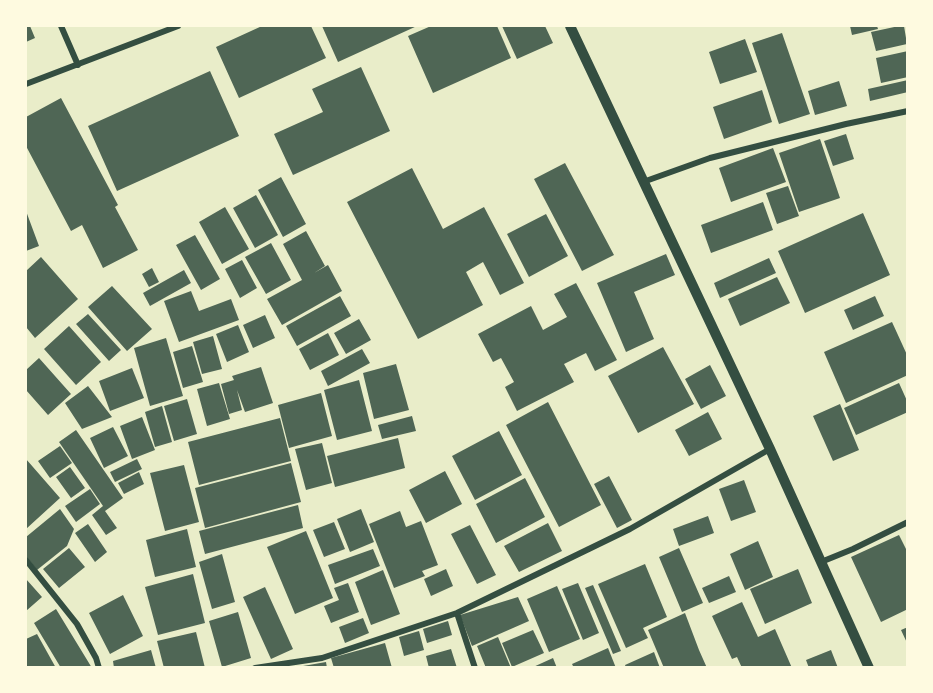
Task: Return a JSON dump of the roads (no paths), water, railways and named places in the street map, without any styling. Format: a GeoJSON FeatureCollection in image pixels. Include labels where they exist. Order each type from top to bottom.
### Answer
{"type":"FeatureCollection","features":[{"type":"Feature","properties":{"kind":"street"},"geometry":{"type":"LineString","coordinates":[[62,26],[78,65]]}},
{"type":"Feature","properties":{"kind":"street"},"geometry":{"type":"LineString","coordinates":[[26,84],[178,26]]}},
{"type":"Feature","properties":{"kind":"street"},"geometry":{"type":"LineString","coordinates":[[570,26],[770,449],[868,668]]}},
{"type":"Feature","properties":{"kind":"street"},"geometry":{"type":"LineString","coordinates":[[643,182],[710,158],[908,111]]}},
{"type":"Feature","properties":{"kind":"street"},"geometry":{"type":"LineString","coordinates":[[255,668],[322,658],[457,613],[630,529],[770,449]]}},
{"type":"Feature","properties":{"kind":"street"},"geometry":{"type":"LineString","coordinates":[[821,562],[854,549],[908,522]]}},
{"type":"Feature","properties":{"kind":"street"},"geometry":{"type":"LineString","coordinates":[[26,560],[77,624],[99,668]]}},
{"type":"Feature","properties":{"kind":"street"},"geometry":{"type":"LineString","coordinates":[[457,613],[475,668]]}}]}
